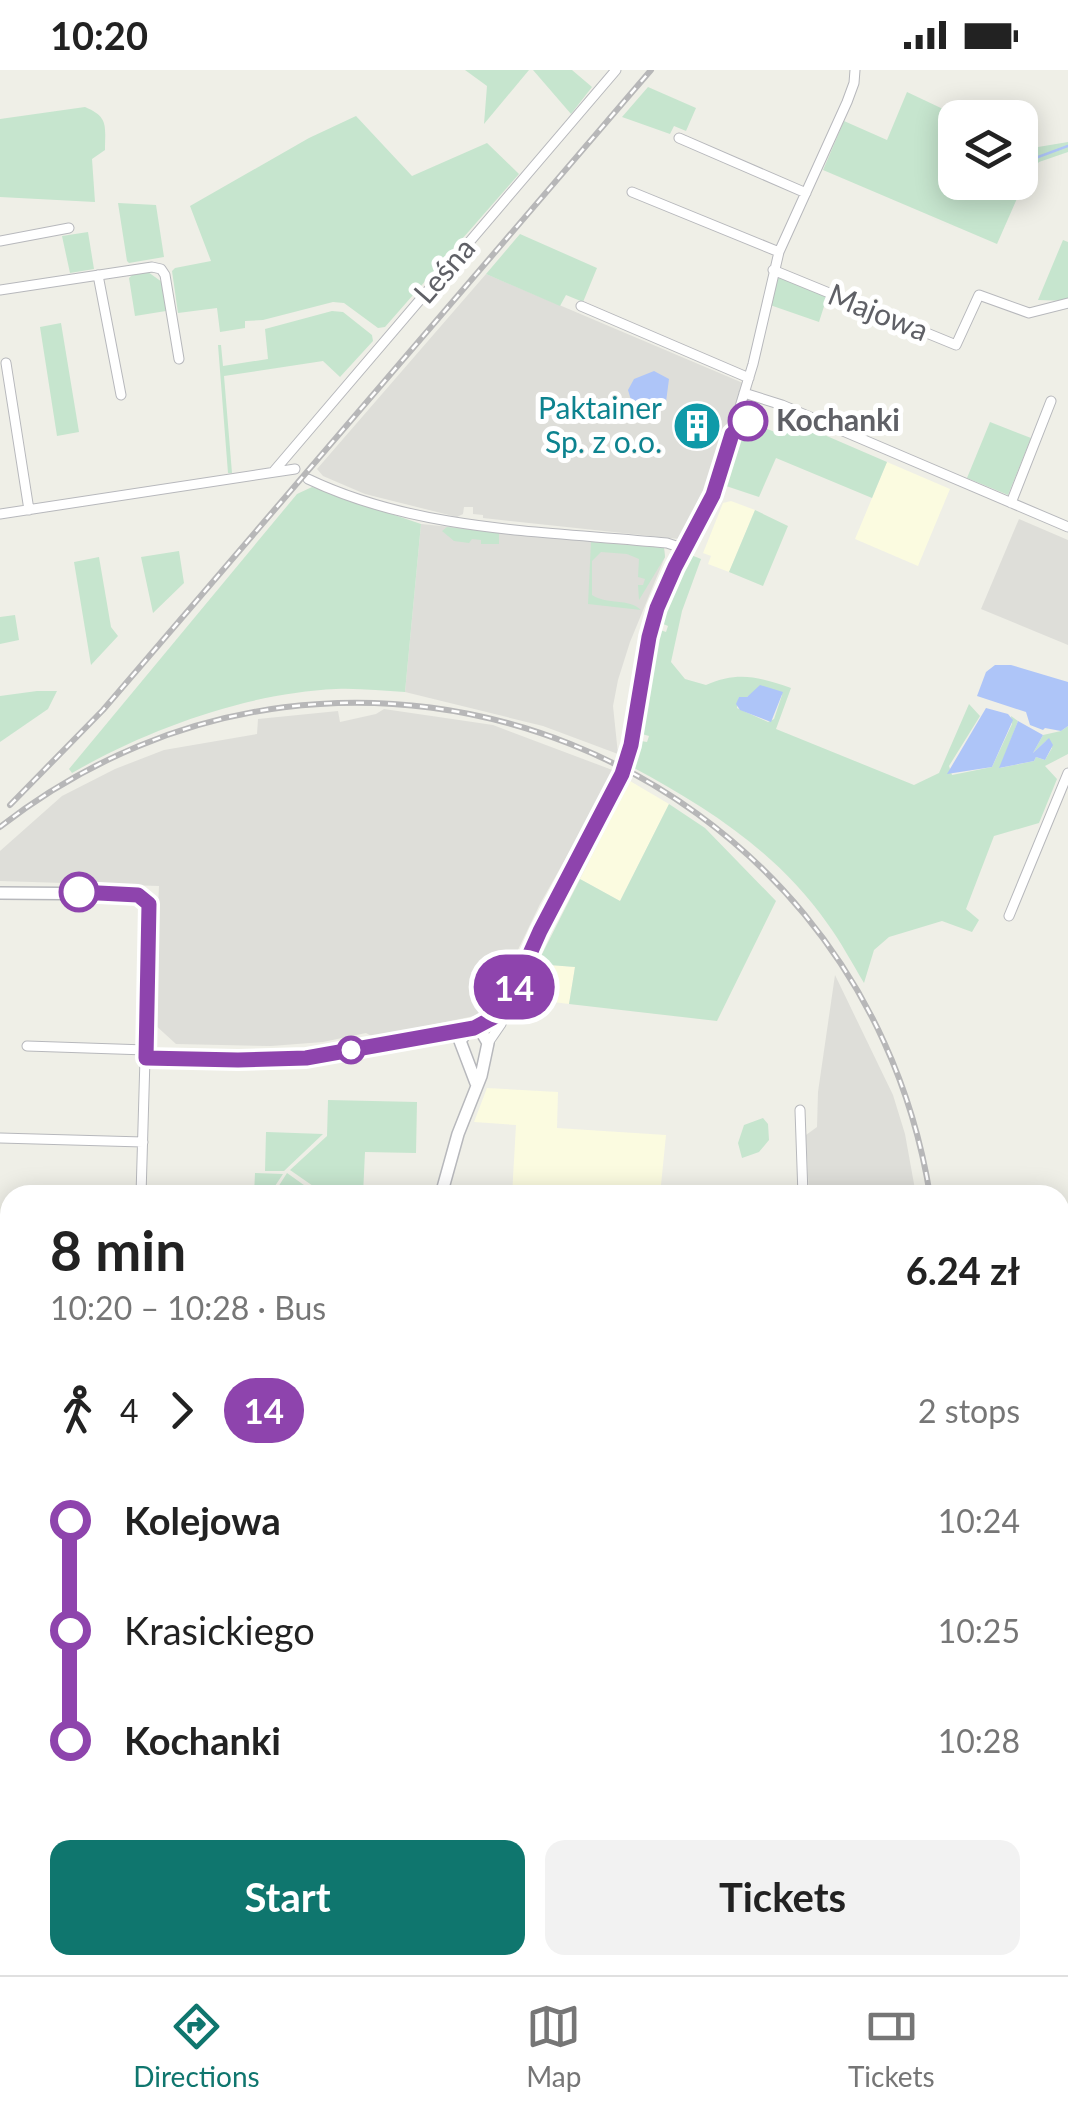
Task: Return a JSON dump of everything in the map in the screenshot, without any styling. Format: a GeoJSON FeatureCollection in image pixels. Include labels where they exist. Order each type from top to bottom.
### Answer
{"type":"FeatureCollection","features":[{"type":"Feature","properties":{"kind":"street","name":"Leśna"},"geometry":{"type":"LineString","coordinates":[[274,470],[616,70]]}},
{"type":"Feature","properties":{"kind":"street"},"geometry":{"type":"LineString","coordinates":[[430,1037],[472,1056],[487,1046],[501,1024],[540,931],[622,774],[631,745],[649,637],[665,588],[713,495],[749,378],[779,252],[847,102],[857,71]]}},
{"type":"Feature","properties":{"kind":"street"},"geometry":{"type":"LineString","coordinates":[[679,138],[806,193]]}},
{"type":"Feature","properties":{"kind":"street"},"geometry":{"type":"LineString","coordinates":[[632,192],[779,252]]}},
{"type":"Feature","properties":{"kind":"street"},"geometry":{"type":"LineString","coordinates":[[0,241],[69,228]]}},
{"type":"Feature","properties":{"kind":"street"},"geometry":{"type":"LineString","coordinates":[[0,290],[152,266],[161,268],[180,359]]}},
{"type":"Feature","properties":{"kind":"street","name":"Majowa"},"geometry":{"type":"LineString","coordinates":[[773,270],[956,345],[979,294],[1029,313],[1068,303]]}},
{"type":"Feature","properties":{"kind":"street"},"geometry":{"type":"LineString","coordinates":[[98,275],[121,394]]}},
{"type":"Feature","properties":{"kind":"street"},"geometry":{"type":"LineString","coordinates":[[581,306],[749,378]]}},
{"type":"Feature","properties":{"kind":"street"},"geometry":{"type":"LineString","coordinates":[[6,364],[30,510]]}},
{"type":"Feature","properties":{"kind":"street"},"geometry":{"type":"LineString","coordinates":[[744,394],[776,403],[1068,527]]}},
{"type":"Feature","properties":{"kind":"street"},"geometry":{"type":"LineString","coordinates":[[1011,503],[1052,402]]}},
{"type":"Feature","properties":{"kind":"street"},"geometry":{"type":"LineString","coordinates":[[0,514],[295,469]]}},
{"type":"Feature","properties":{"kind":"street"},"geometry":{"type":"LineString","coordinates":[[308,479],[402,512],[449,522],[667,544],[684,549]]}},
{"type":"Feature","properties":{"kind":"street"},"geometry":{"type":"LineString","coordinates":[[1009,916],[1068,774]]}},
{"type":"Feature","properties":{"kind":"street"},"geometry":{"type":"LineString","coordinates":[[0,893],[138,895],[149,904],[141,1185]]}},
{"type":"Feature","properties":{"kind":"street"},"geometry":{"type":"LineString","coordinates":[[27,1046],[272,1060],[471,1029],[504,1012]]}},
{"type":"Feature","properties":{"kind":"street"},"geometry":{"type":"LineString","coordinates":[[444,1185],[458,1134],[481,1076],[487,1046],[486,1036],[471,1029]]}},
{"type":"Feature","properties":{"kind":"street"},"geometry":{"type":"LineString","coordinates":[[471,1029],[460,1042],[476,1084]]}},
{"type":"Feature","properties":{"kind":"street"},"geometry":{"type":"LineString","coordinates":[[800,1110],[802,1185]]}},
{"type":"Feature","properties":{"kind":"street"},"geometry":{"type":"LineString","coordinates":[[0,1138],[143,1142]]}},
{"type":"Feature","properties":{"kind":"shaded area"},"geometry":{"type":"Polygon","coordinates":[[[465,70],[529,70],[484,124],[487,86],[465,70]]]}},
{"type":"Feature","properties":{"kind":"shaded area"},"geometry":{"type":"Polygon","coordinates":[[[533,70],[572,70],[592,87],[571,114],[533,70]]]}},
{"type":"Feature","properties":{"kind":"shaded area"},"geometry":{"type":"Polygon","coordinates":[[[648,87],[696,108],[686,131],[674,126],[670,134],[622,117],[648,87]]]}},
{"type":"Feature","properties":{"kind":"shaded area"},"geometry":{"type":"Polygon","coordinates":[[[907,92],[938,107],[938,200],[1016,200],[997,244],[823,170],[844,121],[887,140],[907,92]]]}},
{"type":"Feature","properties":{"kind":"shaded area"},"geometry":{"type":"Polygon","coordinates":[[[85,107],[102,119],[105,128],[105,150],[92,159],[95,202],[0,197],[0,119],[85,107]]]}},
{"type":"Feature","properties":{"kind":"shaded area"},"geometry":{"type":"Polygon","coordinates":[[[356,116],[412,176],[487,143],[519,174],[385,327],[378,328],[344,303],[333,302],[245,321],[245,328],[220,332],[217,308],[178,313],[172,271],[211,261],[190,206],[309,138],[356,116]]]}},
{"type":"Feature","properties":{"kind":"shaded area"},"geometry":{"type":"Polygon","coordinates":[[[1068,142],[1068,152],[1039,162],[1038,147],[1068,142]]]}},
{"type":"Feature","properties":{"kind":"shaded area"},"geometry":{"type":"Polygon","coordinates":[[[118,203],[156,205],[164,257],[127,261],[118,203]]]}},
{"type":"Feature","properties":{"kind":"shaded area"},"geometry":{"type":"Polygon","coordinates":[[[88,232],[94,269],[70,273],[62,236],[88,232]]]}},
{"type":"Feature","properties":{"kind":"shaded area"},"geometry":{"type":"Polygon","coordinates":[[[520,234],[597,268],[583,302],[566,295],[560,306],[486,274],[520,234]]]}},
{"type":"Feature","properties":{"kind":"shaded area"},"geometry":{"type":"Polygon","coordinates":[[[1063,240],[1068,242],[1068,301],[1038,300],[1063,240]]]}},
{"type":"Feature","properties":{"kind":"shaded area"},"geometry":{"type":"Polygon","coordinates":[[[148,272],[162,282],[166,311],[135,316],[129,278],[148,272]]]}},
{"type":"Feature","properties":{"kind":"shaded area"},"geometry":{"type":"Polygon","coordinates":[[[486,274],[743,383],[707,483],[679,539],[483,518],[473,514],[473,507],[464,507],[463,514],[457,517],[365,494],[323,476],[317,469],[486,274]]]}},
{"type":"Feature","properties":{"kind":"shaded area"},"geometry":{"type":"Polygon","coordinates":[[[780,277],[827,297],[819,322],[770,305],[780,277]]]}},
{"type":"Feature","properties":{"kind":"shaded area"},"geometry":{"type":"Polygon","coordinates":[[[332,311],[343,312],[372,335],[373,341],[340,377],[323,361],[224,376],[232,473],[228,473],[218,345],[223,366],[268,359],[265,329],[332,311]]]}},
{"type":"Feature","properties":{"kind":"shaded area"},"geometry":{"type":"Polygon","coordinates":[[[61,323],[79,432],[57,436],[40,327],[61,323]]]}},
{"type":"Feature","properties":{"kind":"shaded area"},"geometry":{"type":"Polygon","coordinates":[[[792,421],[887,462],[872,498],[776,458],[759,497],[726,486],[740,441],[757,425],[785,436],[792,421]]]}},
{"type":"Feature","properties":{"kind":"shaded area"},"geometry":{"type":"Polygon","coordinates":[[[990,422],[1031,438],[1008,495],[967,478],[990,422]]]}},
{"type":"Feature","properties":{"kind":"shaded area"},"geometry":{"type":"Polygon","coordinates":[[[887,462],[950,489],[918,566],[855,539],[887,462]]]}},
{"type":"Feature","properties":{"kind":"shaded area"},"geometry":{"type":"Polygon","coordinates":[[[312,487],[421,524],[405,692],[336,689],[233,706],[165,728],[72,773],[69,769],[297,494],[312,487]]]}},
{"type":"Feature","properties":{"kind":"shaded area"},"geometry":{"type":"Polygon","coordinates":[[[731,501],[755,510],[729,572],[708,564],[711,556],[703,553],[723,503],[731,501]]]}},
{"type":"Feature","properties":{"kind":"shaded area"},"geometry":{"type":"Polygon","coordinates":[[[755,510],[788,526],[763,586],[729,572],[755,510]]]}},
{"type":"Feature","properties":{"kind":"shaded area"},"geometry":{"type":"Polygon","coordinates":[[[1019,519],[1068,540],[1068,645],[981,609],[1019,519]]]}},
{"type":"Feature","properties":{"kind":"shaded area"},"geometry":{"type":"Polygon","coordinates":[[[421,524],[664,548],[665,557],[618,680],[613,706],[618,754],[543,726],[405,692],[421,524]]]}},
{"type":"Feature","properties":{"kind":"shaded area"},"geometry":{"type":"Polygon","coordinates":[[[447,527],[499,533],[499,544],[481,544],[481,540],[472,539],[469,543],[454,541],[442,531],[447,527]]]}},
{"type":"Feature","properties":{"kind":"shaded area"},"geometry":{"type":"Polygon","coordinates":[[[591,542],[664,548],[665,557],[639,600],[638,585],[643,585],[645,579],[638,577],[639,559],[601,552],[592,561],[592,595],[641,610],[588,604],[591,542]]]}},
{"type":"Feature","properties":{"kind":"shaded area"},"geometry":{"type":"Polygon","coordinates":[[[179,551],[184,583],[153,613],[141,557],[179,551]]]}},
{"type":"Feature","properties":{"kind":"shaded area"},"geometry":{"type":"Polygon","coordinates":[[[691,555],[701,559],[682,611],[671,662],[685,679],[706,685],[749,677],[791,688],[776,729],[914,785],[939,773],[969,704],[980,716],[949,766],[952,775],[992,767],[1012,724],[1011,716],[1018,721],[1000,768],[1034,761],[1036,757],[1045,760],[1052,748],[1046,741],[1033,753],[1043,735],[1068,726],[1068,754],[1045,766],[1057,779],[1039,823],[994,836],[966,909],[979,920],[972,932],[942,921],[889,937],[874,950],[864,983],[808,898],[764,853],[688,799],[634,768],[641,741],[647,742],[649,736],[642,734],[660,630],[666,632],[668,626],[661,623],[691,555]],[[754,692],[739,697],[737,708],[768,722],[774,719],[782,695],[754,692]]]}},
{"type":"Feature","properties":{"kind":"shaded area"},"geometry":{"type":"Polygon","coordinates":[[[99,557],[111,627],[118,636],[91,665],[74,562],[99,557]]]}},
{"type":"Feature","properties":{"kind":"shaded area"},"geometry":{"type":"Polygon","coordinates":[[[15,615],[19,640],[0,644],[0,617],[15,615]]]}},
{"type":"Feature","properties":{"kind":"shaded area"},"geometry":{"type":"Polygon","coordinates":[[[57,691],[48,709],[0,742],[0,696],[57,691]]]}},
{"type":"Feature","properties":{"kind":"shaded area"},"geometry":{"type":"Polygon","coordinates":[[[384,709],[493,725],[615,771],[484,1014],[373,1037],[366,1033],[323,1042],[271,1046],[176,1044],[153,1023],[159,886],[0,881],[0,851],[62,796],[115,769],[164,750],[257,734],[258,719],[338,711],[340,722],[384,709]]]}},
{"type":"Feature","properties":{"kind":"shaded area"},"geometry":{"type":"Polygon","coordinates":[[[630,781],[669,804],[620,901],[580,879],[630,781]]]}},
{"type":"Feature","properties":{"kind":"shaded area"},"geometry":{"type":"Polygon","coordinates":[[[669,804],[705,828],[776,901],[717,1021],[569,1004],[575,967],[537,964],[580,879],[620,901],[669,804]]]}},
{"type":"Feature","properties":{"kind":"shaded area"},"geometry":{"type":"Polygon","coordinates":[[[537,964],[575,967],[569,1004],[522,998],[537,964]]]}},
{"type":"Feature","properties":{"kind":"shaded area"},"geometry":{"type":"Polygon","coordinates":[[[835,975],[893,1095],[914,1185],[808,1185],[806,1135],[817,1127],[818,1092],[835,975]]]}},
{"type":"Feature","properties":{"kind":"shaded area"},"geometry":{"type":"Polygon","coordinates":[[[487,1088],[558,1092],[557,1128],[666,1135],[661,1185],[513,1185],[516,1125],[474,1122],[487,1088]]]}},
{"type":"Feature","properties":{"kind":"shaded area"},"geometry":{"type":"Polygon","coordinates":[[[328,1100],[417,1102],[416,1153],[365,1152],[363,1185],[312,1185],[290,1170],[327,1136],[328,1100]]]}},
{"type":"Feature","properties":{"kind":"shaded area"},"geometry":{"type":"Polygon","coordinates":[[[763,1118],[768,1124],[769,1140],[759,1152],[742,1158],[738,1143],[744,1125],[763,1118]]]}},
{"type":"Feature","properties":{"kind":"shaded area"},"geometry":{"type":"Polygon","coordinates":[[[266,1132],[323,1134],[284,1171],[265,1171],[266,1132]]]}},
{"type":"Feature","properties":{"kind":"shaded area"},"geometry":{"type":"Polygon","coordinates":[[[255,1173],[283,1174],[276,1185],[254,1185],[255,1173]]]}},
{"type":"Feature","properties":{"kind":"shaded area"},"geometry":{"type":"Polygon","coordinates":[[[287,1173],[304,1185],[279,1185],[287,1173]]]}},
{"type":"Feature","properties":{"kind":"water"},"geometry":{"type":"Polygon","coordinates":[[[654,371],[669,379],[666,402],[649,407],[631,400],[628,390],[634,379],[654,371]]]}},
{"type":"Feature","properties":{"kind":"water"},"geometry":{"type":"Polygon","coordinates":[[[995,665],[1011,665],[1068,682],[1068,726],[1061,731],[1043,730],[1030,725],[1026,712],[977,696],[986,672],[995,665]]]}},
{"type":"Feature","properties":{"kind":"water"},"geometry":{"type":"Polygon","coordinates":[[[760,685],[783,692],[771,722],[740,710],[736,704],[739,697],[747,697],[760,685]]]}},
{"type":"Feature","properties":{"kind":"water"},"geometry":{"type":"Polygon","coordinates":[[[986,708],[1008,714],[1013,720],[992,767],[947,774],[986,708]]]}},
{"type":"Feature","properties":{"kind":"water"},"geometry":{"type":"Polygon","coordinates":[[[1018,721],[1043,735],[1033,753],[1049,738],[1053,745],[1045,760],[1036,757],[1034,761],[999,768],[1018,721]]]}},
{"type":"Feature","properties":{"kind":"waterway"},"geometry":{"type":"LineString","coordinates":[[1038,157],[1068,146]]}},
{"type":"Feature","properties":{"kind":"railway"},"geometry":{"type":"LineString","coordinates":[[10,805],[103,710],[651,70]]}},
{"type":"Feature","properties":{"kind":"railway"},"geometry":{"type":"LineString","coordinates":[[0,827],[138,746],[284,707],[430,708],[570,744],[697,814],[804,914],[884,1042],[927,1185]]}},
{"type":"Feature","properties":{"kind":"bus line","name":"14"},"geometry":{"type":"LineString","coordinates":[[79,892],[138,895],[149,904],[146,1058],[306,1058],[474,1028],[504,1012],[540,931],[622,774],[657,608],[713,495],[732,434],[748,421]]}},
{"type":"Feature","properties":{"kind":"place","name":"Kochanki"},"geometry":{"type":"Point","coordinates":[748,421]}},
{"type":"Feature","properties":{"kind":"place","name":"Paktainer Sp. z o.o."},"geometry":{"type":"Point","coordinates":[697,426]}}]}
